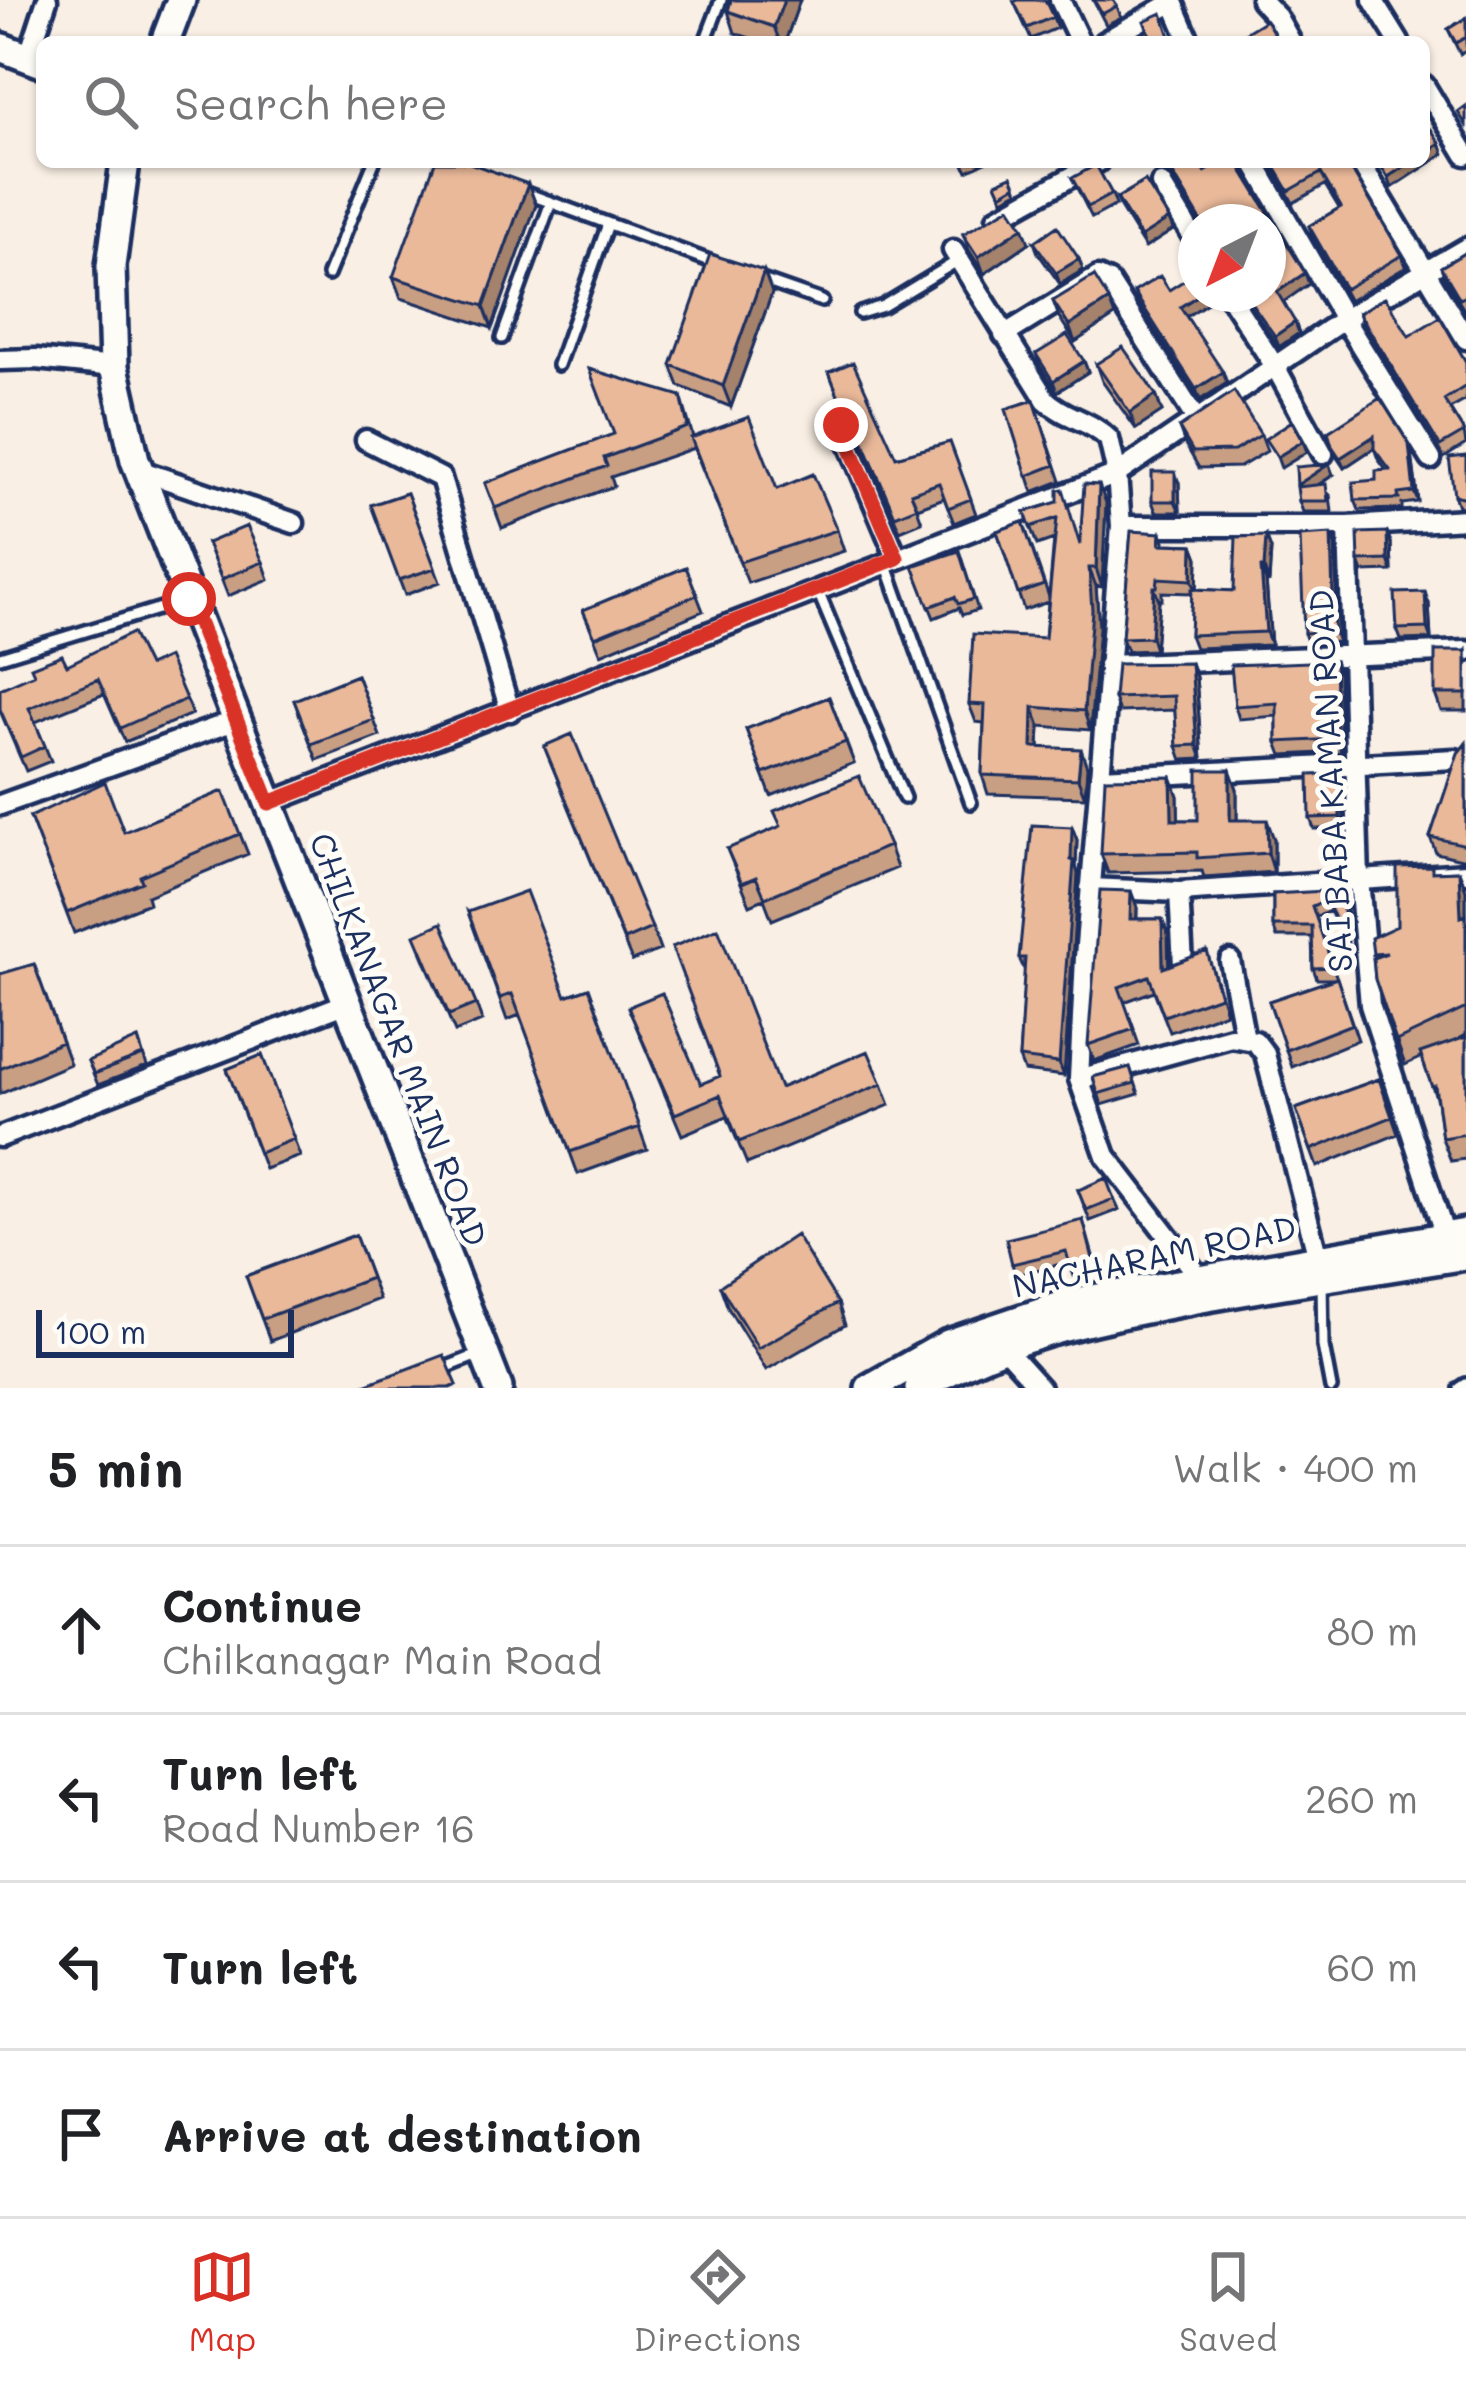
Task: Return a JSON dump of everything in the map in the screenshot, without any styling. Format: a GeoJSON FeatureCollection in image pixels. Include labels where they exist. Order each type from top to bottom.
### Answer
{"type":"FeatureCollection","features":[{"type":"Feature","properties":{"kind":"main road"},"geometry":{"type":"LineString","coordinates":[[167,36],[181,0]]}},
{"type":"Feature","properties":{"kind":"main road"},"geometry":{"type":"LineString","coordinates":[[0,47],[35,60]]}},
{"type":"Feature","properties":{"kind":"main road","name":"CHILKANAGAR MAIN ROAD"},"geometry":{"type":"LineString","coordinates":[[124,168],[112,266],[113,368],[139,470],[498,1388]]}},
{"type":"Feature","properties":{"kind":"main road","name":"NACHARAM ROAD"},"geometry":{"type":"LineString","coordinates":[[920,1388],[1026,1336],[1459,1241]]}},
{"type":"Feature","properties":{"kind":"main road","name":"NACHARAM ROAD"},"geometry":{"type":"LineString","coordinates":[[870,1388],[948,1344],[1070,1303],[1200,1278],[1320,1268]]}},
{"type":"Feature","properties":{"kind":"street"},"geometry":{"type":"LineString","coordinates":[[39,36],[46,0]]}},
{"type":"Feature","properties":{"kind":"street"},"geometry":{"type":"LineString","coordinates":[[1060,0],[1077,36]]}},
{"type":"Feature","properties":{"kind":"street"},"geometry":{"type":"LineString","coordinates":[[1261,0],[1288,36]]}},
{"type":"Feature","properties":{"kind":"street"},"geometry":{"type":"LineString","coordinates":[[1373,0],[1395,36]]}},
{"type":"Feature","properties":{"kind":"street"},"geometry":{"type":"LineString","coordinates":[[1114,36],[1173,1],[1188,36]]}},
{"type":"Feature","properties":{"kind":"street"},"geometry":{"type":"LineString","coordinates":[[1430,95],[1466,155]]}},
{"type":"Feature","properties":{"kind":"street"},"geometry":{"type":"LineString","coordinates":[[989,222],[1087,168]]}},
{"type":"Feature","properties":{"kind":"street"},"geometry":{"type":"LineString","coordinates":[[1257,168],[1431,459]]}},
{"type":"Feature","properties":{"kind":"street"},"geometry":{"type":"LineString","coordinates":[[1363,168],[1466,339]]}},
{"type":"Feature","properties":{"kind":"street"},"geometry":{"type":"LineString","coordinates":[[1161,184],[1178,212]]}},
{"type":"Feature","properties":{"kind":"street"},"geometry":{"type":"LineString","coordinates":[[269,803],[1117,474],[1344,320],[1466,248]]}},
{"type":"Feature","properties":{"kind":"street"},"geometry":{"type":"LineString","coordinates":[[955,251],[1046,400],[1061,414],[1082,420],[1108,439],[1117,474],[1121,526],[1079,1079],[1106,1156],[1200,1278]]}},
{"type":"Feature","properties":{"kind":"street"},"geometry":{"type":"LineString","coordinates":[[1004,335],[1098,277],[1109,282],[1196,419]]}},
{"type":"Feature","properties":{"kind":"street"},"geometry":{"type":"LineString","coordinates":[[1240,312],[1323,454]]}},
{"type":"Feature","properties":{"kind":"street"},"geometry":{"type":"LineString","coordinates":[[0,360],[113,368]]}},
{"type":"Feature","properties":{"kind":"street"},"geometry":{"type":"LineString","coordinates":[[841,425],[891,560]]}},
{"type":"Feature","properties":{"kind":"street"},"geometry":{"type":"LineString","coordinates":[[366,440],[441,478],[509,711]]}},
{"type":"Feature","properties":{"kind":"street"},"geometry":{"type":"LineString","coordinates":[[139,470],[294,524]]}},
{"type":"Feature","properties":{"kind":"street"},"geometry":{"type":"LineString","coordinates":[[1121,526],[1348,526],[1466,519]]}},
{"type":"Feature","properties":{"kind":"street","name":"SAI BABA KAMAN ROAD"},"geometry":{"type":"LineString","coordinates":[[1348,526],[1359,879],[1370,1005],[1459,1241]]}},
{"type":"Feature","properties":{"kind":"street"},"geometry":{"type":"LineString","coordinates":[[1108,664],[1466,651]]}},
{"type":"Feature","properties":{"kind":"street"},"geometry":{"type":"LineString","coordinates":[[0,805],[235,721]]}},
{"type":"Feature","properties":{"kind":"street"},"geometry":{"type":"LineString","coordinates":[[1102,778],[1455,759]]}},
{"type":"Feature","properties":{"kind":"street"},"geometry":{"type":"LineString","coordinates":[[1090,888],[1179,892],[1466,873]]}},
{"type":"Feature","properties":{"kind":"street"},"geometry":{"type":"LineString","coordinates":[[1179,892],[1184,965]]}},
{"type":"Feature","properties":{"kind":"street"},"geometry":{"type":"LineString","coordinates":[[1230,961],[1245,1039]]}},
{"type":"Feature","properties":{"kind":"street"},"geometry":{"type":"LineString","coordinates":[[0,1137],[347,1004]]}},
{"type":"Feature","properties":{"kind":"street"},"geometry":{"type":"LineString","coordinates":[[1079,1079],[1232,1037],[1255,1040],[1264,1054],[1320,1268]]}},
{"type":"Feature","properties":{"kind":"street"},"geometry":{"type":"LineString","coordinates":[[1004,1347],[1040,1388]]}},
{"type":"Feature","properties":{"kind":"lane"},"geometry":{"type":"LineString","coordinates":[[707,36],[721,0]]}},
{"type":"Feature","properties":{"kind":"lane"},"geometry":{"type":"LineString","coordinates":[[328,275],[372,168]]}},
{"type":"Feature","properties":{"kind":"lane"},"geometry":{"type":"LineString","coordinates":[[508,186],[736,270]]}},
{"type":"Feature","properties":{"kind":"lane"},"geometry":{"type":"LineString","coordinates":[[502,338],[551,202]]}},
{"type":"Feature","properties":{"kind":"lane"},"geometry":{"type":"LineString","coordinates":[[558,365],[608,224]]}},
{"type":"Feature","properties":{"kind":"lane"},"geometry":{"type":"LineString","coordinates":[[860,313],[884,306],[955,251]]}},
{"type":"Feature","properties":{"kind":"lane"},"geometry":{"type":"LineString","coordinates":[[758,278],[822,301]]}},
{"type":"Feature","properties":{"kind":"lane"},"geometry":{"type":"LineString","coordinates":[[891,560],[971,803]]}},
{"type":"Feature","properties":{"kind":"lane"},"geometry":{"type":"LineString","coordinates":[[817,590],[904,798]]}},
{"type":"Feature","properties":{"kind":"lane"},"geometry":{"type":"LineString","coordinates":[[0,657],[189,599]]}},
{"type":"Feature","properties":{"kind":"lane"},"geometry":{"type":"LineString","coordinates":[[1320,1268],[1323,1346],[1331,1388]]}},
{"type":"Feature","properties":{"kind":"lane"},"geometry":{"type":"LineString","coordinates":[[436,1371],[485,1352]]}},
{"type":"Feature","properties":{"kind":"building"},"geometry":{"type":"Polygon","coordinates":[[[731,0],[784,0],[774,27],[728,11],[731,0]]]}},
{"type":"Feature","properties":{"kind":"building"},"geometry":{"type":"Polygon","coordinates":[[[1045,0],[1053,17],[1027,28],[1014,2],[1045,0]]]}},
{"type":"Feature","properties":{"kind":"building"},"geometry":{"type":"Polygon","coordinates":[[[1094,0],[1113,0],[1117,6],[1102,14],[1094,0]]]}},
{"type":"Feature","properties":{"kind":"building"},"geometry":{"type":"Polygon","coordinates":[[[1162,13],[1170,36],[1150,36],[1144,21],[1162,13]]]}},
{"type":"Feature","properties":{"kind":"building"},"geometry":{"type":"Polygon","coordinates":[[[1466,18],[1466,37],[1456,43],[1448,29],[1466,18]]]}},
{"type":"Feature","properties":{"kind":"building"},"geometry":{"type":"Polygon","coordinates":[[[1266,20],[1275,36],[1240,36],[1266,20]]]}},
{"type":"Feature","properties":{"kind":"building"},"geometry":{"type":"Polygon","coordinates":[[[1430,130],[1440,143],[1430,150],[1430,130]]]}},
{"type":"Feature","properties":{"kind":"building"},"geometry":{"type":"Polygon","coordinates":[[[433,168],[484,168],[528,184],[484,306],[393,277],[433,168]]]}},
{"type":"Feature","properties":{"kind":"building"},"geometry":{"type":"Polygon","coordinates":[[[1098,168],[1112,194],[1088,207],[1072,178],[1098,168]]]}},
{"type":"Feature","properties":{"kind":"building"},"geometry":{"type":"Polygon","coordinates":[[[1170,168],[1203,168],[1205,172],[1241,168],[1263,204],[1191,204],[1170,168]]]}},
{"type":"Feature","properties":{"kind":"building"},"geometry":{"type":"Polygon","coordinates":[[[1276,168],[1351,168],[1402,255],[1345,289],[1309,226],[1341,207],[1321,173],[1289,191],[1276,168]]]}},
{"type":"Feature","properties":{"kind":"building"},"geometry":{"type":"Polygon","coordinates":[[[1012,176],[1016,185],[1001,194],[996,183],[1012,176]]]}},
{"type":"Feature","properties":{"kind":"building"},"geometry":{"type":"Polygon","coordinates":[[[1145,181],[1169,219],[1141,237],[1117,198],[1145,181]]]}},
{"type":"Feature","properties":{"kind":"building"},"geometry":{"type":"Polygon","coordinates":[[[1010,207],[1023,227],[978,257],[963,234],[1010,207]]]}},
{"type":"Feature","properties":{"kind":"building"},"geometry":{"type":"Polygon","coordinates":[[[1057,226],[1079,259],[1056,273],[1034,242],[1057,226]]]}},
{"type":"Feature","properties":{"kind":"building"},"geometry":{"type":"Polygon","coordinates":[[[1286,242],[1305,273],[1286,286],[1286,242]]]}},
{"type":"Feature","properties":{"kind":"building"},"geometry":{"type":"Polygon","coordinates":[[[1466,252],[1466,296],[1460,299],[1441,267],[1466,252]]]}},
{"type":"Feature","properties":{"kind":"building"},"geometry":{"type":"Polygon","coordinates":[[[710,254],[764,271],[723,386],[671,365],[710,254]]]}},
{"type":"Feature","properties":{"kind":"building"},"geometry":{"type":"Polygon","coordinates":[[[1094,276],[1109,300],[1069,326],[1053,301],[1094,276]]]}},
{"type":"Feature","properties":{"kind":"building"},"geometry":{"type":"Polygon","coordinates":[[[1160,276],[1169,290],[1178,284],[1178,312],[1183,312],[1223,372],[1196,389],[1134,292],[1160,276]]]}},
{"type":"Feature","properties":{"kind":"building"},"geometry":{"type":"Polygon","coordinates":[[[1385,297],[1409,336],[1440,317],[1466,362],[1466,386],[1444,400],[1464,432],[1440,446],[1359,313],[1385,297]]]}},
{"type":"Feature","properties":{"kind":"building"},"geometry":{"type":"Polygon","coordinates":[[[1286,307],[1295,322],[1275,336],[1258,312],[1286,312],[1286,307]]]}},
{"type":"Feature","properties":{"kind":"building"},"geometry":{"type":"Polygon","coordinates":[[[1067,335],[1084,361],[1053,381],[1036,354],[1067,335]]]}},
{"type":"Feature","properties":{"kind":"building"},"geometry":{"type":"Polygon","coordinates":[[[1123,347],[1156,395],[1130,413],[1096,364],[1123,347]]]}},
{"type":"Feature","properties":{"kind":"building"},"geometry":{"type":"Polygon","coordinates":[[[853,362],[896,457],[950,442],[971,499],[948,508],[939,483],[911,493],[917,507],[895,516],[829,372],[853,362]]]}},
{"type":"Feature","properties":{"kind":"building"},"geometry":{"type":"Polygon","coordinates":[[[589,369],[681,396],[688,427],[604,458],[607,466],[495,508],[485,483],[614,434],[589,369]]]}},
{"type":"Feature","properties":{"kind":"building"},"geometry":{"type":"Polygon","coordinates":[[[1234,391],[1261,435],[1234,451],[1193,452],[1179,428],[1234,391]]]}},
{"type":"Feature","properties":{"kind":"building"},"geometry":{"type":"Polygon","coordinates":[[[1380,398],[1409,444],[1414,492],[1398,494],[1399,499],[1355,500],[1353,482],[1376,480],[1376,471],[1390,470],[1374,449],[1374,436],[1340,458],[1328,432],[1380,398]]]}},
{"type":"Feature","properties":{"kind":"building"},"geometry":{"type":"Polygon","coordinates":[[[1034,400],[1055,465],[1027,476],[1006,409],[1034,400]]]}},
{"type":"Feature","properties":{"kind":"building"},"geometry":{"type":"Polygon","coordinates":[[[749,417],[777,489],[813,474],[837,530],[740,562],[691,438],[749,417]]]}},
{"type":"Feature","properties":{"kind":"building"},"geometry":{"type":"Polygon","coordinates":[[[1292,421],[1303,441],[1277,457],[1265,439],[1292,421]]]}},
{"type":"Feature","properties":{"kind":"building"},"geometry":{"type":"Polygon","coordinates":[[[1466,456],[1466,498],[1454,495],[1449,458],[1466,456]]]}},
{"type":"Feature","properties":{"kind":"building"},"geometry":{"type":"Polygon","coordinates":[[[1329,464],[1297,485],[1296,467],[1329,464]]]}},
{"type":"Feature","properties":{"kind":"building"},"geometry":{"type":"Polygon","coordinates":[[[1152,472],[1175,472],[1175,501],[1152,501],[1152,472]]]}},
{"type":"Feature","properties":{"kind":"building"},"geometry":{"type":"Polygon","coordinates":[[[1084,484],[1099,485],[1096,568],[1089,568],[1092,610],[1084,711],[1033,707],[1032,747],[1081,749],[1078,779],[982,775],[985,705],[969,704],[973,634],[1045,638],[1057,518],[1030,527],[1025,512],[1058,502],[1058,490],[1063,489],[1080,545],[1084,484]]]}},
{"type":"Feature","properties":{"kind":"building"},"geometry":{"type":"Polygon","coordinates":[[[1326,484],[1328,501],[1299,501],[1297,487],[1326,484]]]}},
{"type":"Feature","properties":{"kind":"building"},"geometry":{"type":"Polygon","coordinates":[[[407,493],[435,568],[399,580],[371,505],[407,493]]]}},
{"type":"Feature","properties":{"kind":"building"},"geometry":{"type":"Polygon","coordinates":[[[1023,522],[1044,585],[1018,594],[997,531],[1023,522]]]}},
{"type":"Feature","properties":{"kind":"building"},"geometry":{"type":"Polygon","coordinates":[[[247,526],[263,562],[222,579],[207,543],[247,526]]]}},
{"type":"Feature","properties":{"kind":"building"},"geometry":{"type":"Polygon","coordinates":[[[1131,531],[1161,533],[1160,544],[1193,545],[1192,580],[1158,578],[1151,637],[1122,638],[1131,531]]]}},
{"type":"Feature","properties":{"kind":"building"},"geometry":{"type":"Polygon","coordinates":[[[1387,532],[1388,560],[1359,561],[1358,533],[1387,532]]]}},
{"type":"Feature","properties":{"kind":"building"},"geometry":{"type":"Polygon","coordinates":[[[1331,534],[1334,631],[1304,633],[1300,536],[1331,534]]]}},
{"type":"Feature","properties":{"kind":"building"},"geometry":{"type":"Polygon","coordinates":[[[1266,536],[1261,568],[1266,632],[1190,635],[1192,589],[1234,591],[1236,537],[1266,536]]]}},
{"type":"Feature","properties":{"kind":"building"},"geometry":{"type":"Polygon","coordinates":[[[959,551],[974,599],[958,604],[955,597],[929,607],[913,566],[959,551]]]}},
{"type":"Feature","properties":{"kind":"building"},"geometry":{"type":"Polygon","coordinates":[[[686,567],[697,595],[595,637],[583,610],[686,567]]]}},
{"type":"Feature","properties":{"kind":"building"},"geometry":{"type":"Polygon","coordinates":[[[1425,592],[1427,628],[1397,629],[1395,593],[1425,592]]]}},
{"type":"Feature","properties":{"kind":"building"},"geometry":{"type":"Polygon","coordinates":[[[132,633],[148,666],[168,657],[186,699],[120,728],[98,679],[29,708],[45,746],[21,757],[0,709],[0,689],[34,674],[31,667],[62,655],[67,665],[132,633]]]}},
{"type":"Feature","properties":{"kind":"building"},"geometry":{"type":"Polygon","coordinates":[[[1435,651],[1466,651],[1466,694],[1435,694],[1435,651]]]}},
{"type":"Feature","properties":{"kind":"building"},"geometry":{"type":"Polygon","coordinates":[[[1335,661],[1337,739],[1277,742],[1277,703],[1235,706],[1231,665],[1335,661]]]}},
{"type":"Feature","properties":{"kind":"building"},"geometry":{"type":"Polygon","coordinates":[[[1191,663],[1197,745],[1177,746],[1174,696],[1114,698],[1117,664],[1191,663]]]}},
{"type":"Feature","properties":{"kind":"building"},"geometry":{"type":"Polygon","coordinates":[[[357,675],[374,720],[311,744],[294,700],[357,675]]]}},
{"type":"Feature","properties":{"kind":"building"},"geometry":{"type":"Polygon","coordinates":[[[829,697],[846,742],[763,774],[746,729],[829,697]]]}},
{"type":"Feature","properties":{"kind":"building"},"geometry":{"type":"Polygon","coordinates":[[[572,734],[652,928],[624,940],[544,746],[572,734]]]}},
{"type":"Feature","properties":{"kind":"building"},"geometry":{"type":"Polygon","coordinates":[[[1466,743],[1466,845],[1430,837],[1458,753],[1466,743]]]}},
{"type":"Feature","properties":{"kind":"building"},"geometry":{"type":"Polygon","coordinates":[[[1198,770],[1230,770],[1230,820],[1267,820],[1268,853],[1197,858],[1197,852],[1101,854],[1105,778],[1171,777],[1172,820],[1198,820],[1198,770]]]}},
{"type":"Feature","properties":{"kind":"building"},"geometry":{"type":"Polygon","coordinates":[[[1339,774],[1340,817],[1310,818],[1309,775],[1339,774]]]}},
{"type":"Feature","properties":{"kind":"building"},"geometry":{"type":"Polygon","coordinates":[[[859,776],[889,846],[765,898],[756,877],[742,883],[727,849],[781,826],[774,811],[859,776]]]}},
{"type":"Feature","properties":{"kind":"building"},"geometry":{"type":"Polygon","coordinates":[[[105,782],[124,832],[223,791],[240,834],[67,913],[30,817],[105,782]]]}},
{"type":"Feature","properties":{"kind":"building"},"geometry":{"type":"Polygon","coordinates":[[[1032,825],[1072,827],[1074,861],[1059,1063],[1019,1058],[1025,958],[1019,958],[1032,825]]]}},
{"type":"Feature","properties":{"kind":"building"},"geometry":{"type":"Polygon","coordinates":[[[1432,866],[1432,872],[1459,871],[1461,917],[1466,915],[1466,1008],[1396,1041],[1375,979],[1373,958],[1387,953],[1373,954],[1371,938],[1397,926],[1397,867],[1432,866]]]}},
{"type":"Feature","properties":{"kind":"building"},"geometry":{"type":"Polygon","coordinates":[[[1100,890],[1131,891],[1130,919],[1162,919],[1163,968],[1207,951],[1220,996],[1164,1016],[1149,976],[1119,987],[1134,1029],[1088,1045],[1100,890]]]}},
{"type":"Feature","properties":{"kind":"building"},"geometry":{"type":"Polygon","coordinates":[[[1342,890],[1344,937],[1326,900],[1312,906],[1333,967],[1313,968],[1312,926],[1273,926],[1273,894],[1342,890]]]}},
{"type":"Feature","properties":{"kind":"building"},"geometry":{"type":"Polygon","coordinates":[[[526,891],[566,996],[589,988],[640,1127],[570,1152],[512,994],[500,998],[468,912],[526,891]]]}},
{"type":"Feature","properties":{"kind":"building"},"geometry":{"type":"Polygon","coordinates":[[[442,923],[476,1004],[449,1015],[415,935],[442,923]]]}},
{"type":"Feature","properties":{"kind":"building"},"geometry":{"type":"Polygon","coordinates":[[[718,928],[780,1088],[868,1051],[882,1084],[739,1142],[720,1095],[675,1114],[628,1007],[662,993],[701,1084],[720,1076],[672,947],[718,928]]]}},
{"type":"Feature","properties":{"kind":"building"},"geometry":{"type":"Polygon","coordinates":[[[34,964],[62,1042],[0,1069],[0,974],[34,964]]]}},
{"type":"Feature","properties":{"kind":"building"},"geometry":{"type":"Polygon","coordinates":[[[1337,978],[1352,1024],[1286,1050],[1269,1001],[1337,978]]]}},
{"type":"Feature","properties":{"kind":"building"},"geometry":{"type":"Polygon","coordinates":[[[1466,1037],[1466,1134],[1442,1138],[1435,1086],[1420,1053],[1466,1037]]]}},
{"type":"Feature","properties":{"kind":"building"},"geometry":{"type":"Polygon","coordinates":[[[138,1039],[143,1055],[94,1074],[88,1061],[138,1039]]]}},
{"type":"Feature","properties":{"kind":"building"},"geometry":{"type":"Polygon","coordinates":[[[262,1055],[294,1139],[259,1153],[227,1069],[262,1055]]]}},
{"type":"Feature","properties":{"kind":"building"},"geometry":{"type":"Polygon","coordinates":[[[1130,1067],[1135,1083],[1098,1094],[1093,1077],[1130,1067]]]}},
{"type":"Feature","properties":{"kind":"building"},"geometry":{"type":"Polygon","coordinates":[[[1379,1079],[1392,1117],[1311,1150],[1296,1109],[1379,1079]]]}},
{"type":"Feature","properties":{"kind":"building"},"geometry":{"type":"Polygon","coordinates":[[[1106,1178],[1114,1199],[1086,1210],[1078,1190],[1106,1178]]]}},
{"type":"Feature","properties":{"kind":"building"},"geometry":{"type":"Polygon","coordinates":[[[1083,1220],[1093,1259],[1070,1265],[1066,1251],[1012,1264],[1006,1239],[1083,1220]]]}},
{"type":"Feature","properties":{"kind":"building"},"geometry":{"type":"Polygon","coordinates":[[[355,1235],[371,1278],[262,1319],[246,1276],[355,1235]]]}},
{"type":"Feature","properties":{"kind":"building"},"geometry":{"type":"Polygon","coordinates":[[[796,1235],[838,1303],[758,1348],[720,1286],[796,1235]]]}},
{"type":"Feature","properties":{"kind":"building"},"geometry":{"type":"Polygon","coordinates":[[[444,1355],[457,1385],[450,1388],[357,1388],[444,1355]]]}},
{"type":"Feature","properties":{"kind":"route"},"geometry":{"type":"LineString","coordinates":[[189,599],[269,803],[897,558],[841,425]]}}]}
